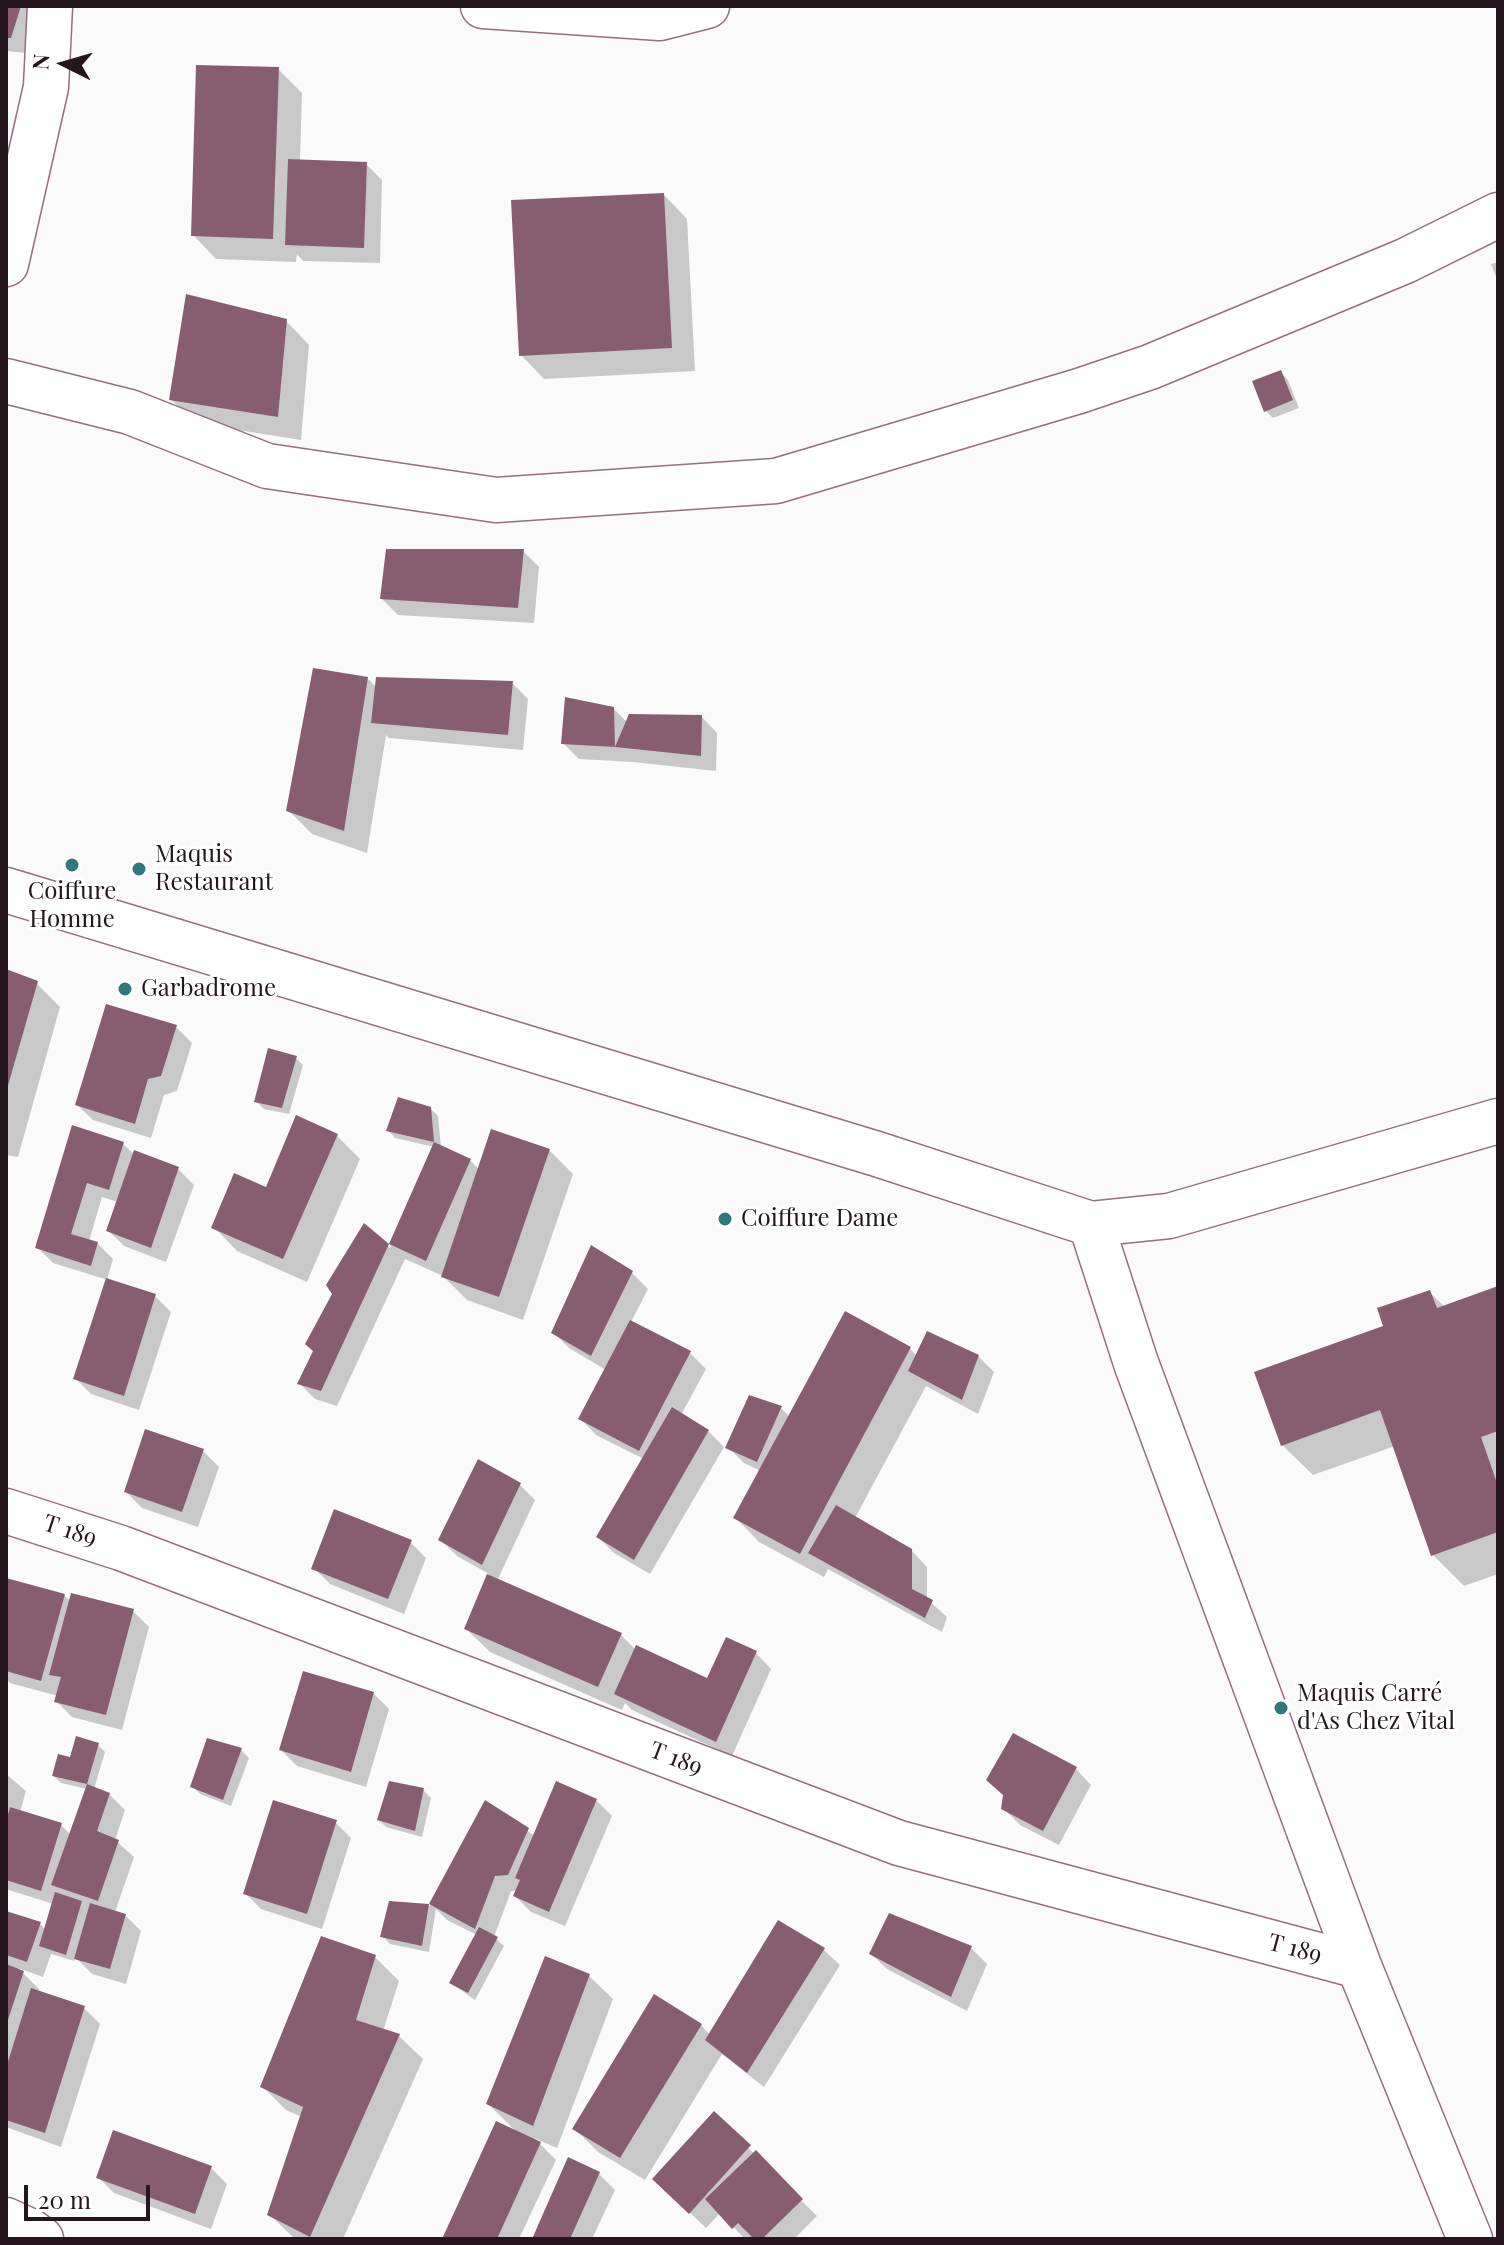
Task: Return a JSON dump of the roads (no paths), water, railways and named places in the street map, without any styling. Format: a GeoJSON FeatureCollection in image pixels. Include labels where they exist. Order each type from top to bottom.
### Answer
{"type":"FeatureCollection","features":[{"type":"Feature","properties":{"kind":"street"},"geometry":{"type":"LineString","coordinates":[[6,264],[46,87],[50,6]]}},
{"type":"Feature","properties":{"kind":"street"},"geometry":{"type":"LineString","coordinates":[[483,6],[660,18],[707,6]]}},
{"type":"Feature","properties":{"kind":"street"},"geometry":{"type":"LineString","coordinates":[[6,381],[130,412],[267,466],[496,500],[776,481],[1150,367],[1405,261],[1498,215]]}},
{"type":"Feature","properties":{"kind":"street"},"geometry":{"type":"LineString","coordinates":[[6,890],[877,1154],[1091,1224],[1169,1216],[1498,1121]]}},
{"type":"Feature","properties":{"kind":"street"},"geometry":{"type":"LineString","coordinates":[[1091,1224],[1136,1363],[1359,1966],[1470,2239]]}},
{"type":"Feature","properties":{"kind":"street","name":"T 189"},"geometry":{"type":"LineString","coordinates":[[6,1511],[121,1548],[899,1843],[1359,1966]]}},
{"type":"Feature","properties":{"kind":"street"},"geometry":{"type":"LineString","coordinates":[[6,2220],[41,2239]]}},
{"type":"Feature","properties":{"kind":"place","name":"Coiffure Homme"},"geometry":{"type":"Point","coordinates":[72,865]}},
{"type":"Feature","properties":{"kind":"place","name":"Maquis Restaurant"},"geometry":{"type":"Point","coordinates":[139,869]}},
{"type":"Feature","properties":{"kind":"place","name":"Garbadrome"},"geometry":{"type":"Point","coordinates":[125,989]}},
{"type":"Feature","properties":{"kind":"place","name":"Coiffure Dame"},"geometry":{"type":"Point","coordinates":[725,1219]}},
{"type":"Feature","properties":{"kind":"place","name":"Maquis Carré d'As Chez Vital"},"geometry":{"type":"Point","coordinates":[1281,1708]}}]}
